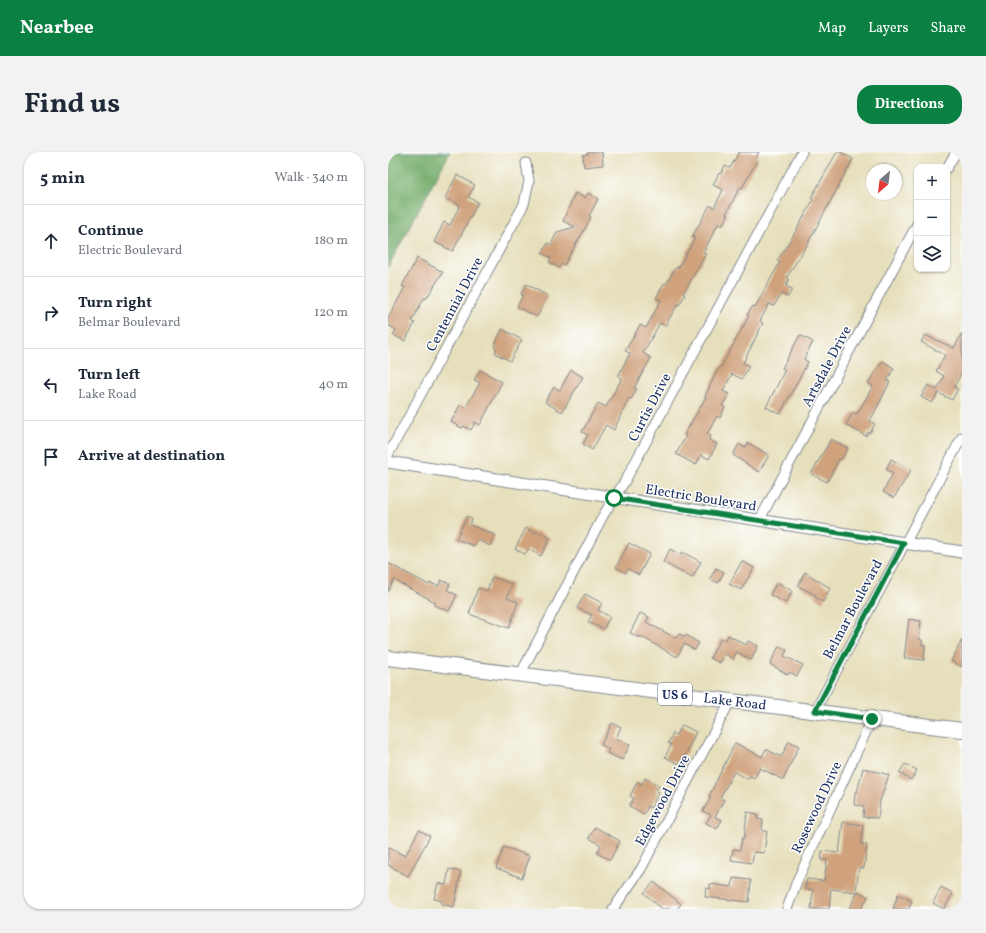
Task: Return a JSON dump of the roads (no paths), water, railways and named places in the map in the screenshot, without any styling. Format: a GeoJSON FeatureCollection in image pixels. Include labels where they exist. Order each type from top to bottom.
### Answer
{"type":"FeatureCollection","features":[{"type":"Feature","properties":{"kind":"main road","name":"Lake Road"},"geometry":{"type":"LineString","coordinates":[[388,658],[962,730]]}},
{"type":"Feature","properties":{"kind":"street","name":"Curtis Drive"},"geometry":{"type":"LineString","coordinates":[[520,675],[614,498],[802,152]]}},
{"type":"Feature","properties":{"kind":"street"},"geometry":{"type":"LineString","coordinates":[[949,164],[956,152]]}},
{"type":"Feature","properties":{"kind":"street","name":"Centennial Drive"},"geometry":{"type":"LineString","coordinates":[[388,455],[524,204],[529,181],[526,163]]}},
{"type":"Feature","properties":{"kind":"street","name":"Artsdale Drive"},"geometry":{"type":"LineString","coordinates":[[759,520],[914,230]]}},
{"type":"Feature","properties":{"kind":"street","name":"Belmar Boulevard"},"geometry":{"type":"LineString","coordinates":[[815,711],[962,437]]}},
{"type":"Feature","properties":{"kind":"street","name":"Electric Boulevard"},"geometry":{"type":"LineString","coordinates":[[388,462],[962,552]]}},
{"type":"Feature","properties":{"kind":"street","name":"Edgewood Drive"},"geometry":{"type":"LineString","coordinates":[[613,909],[641,869],[731,700]]}},
{"type":"Feature","properties":{"kind":"street","name":"Rosewood Drive"},"geometry":{"type":"LineString","coordinates":[[787,909],[797,881],[872,719]]}}]}
